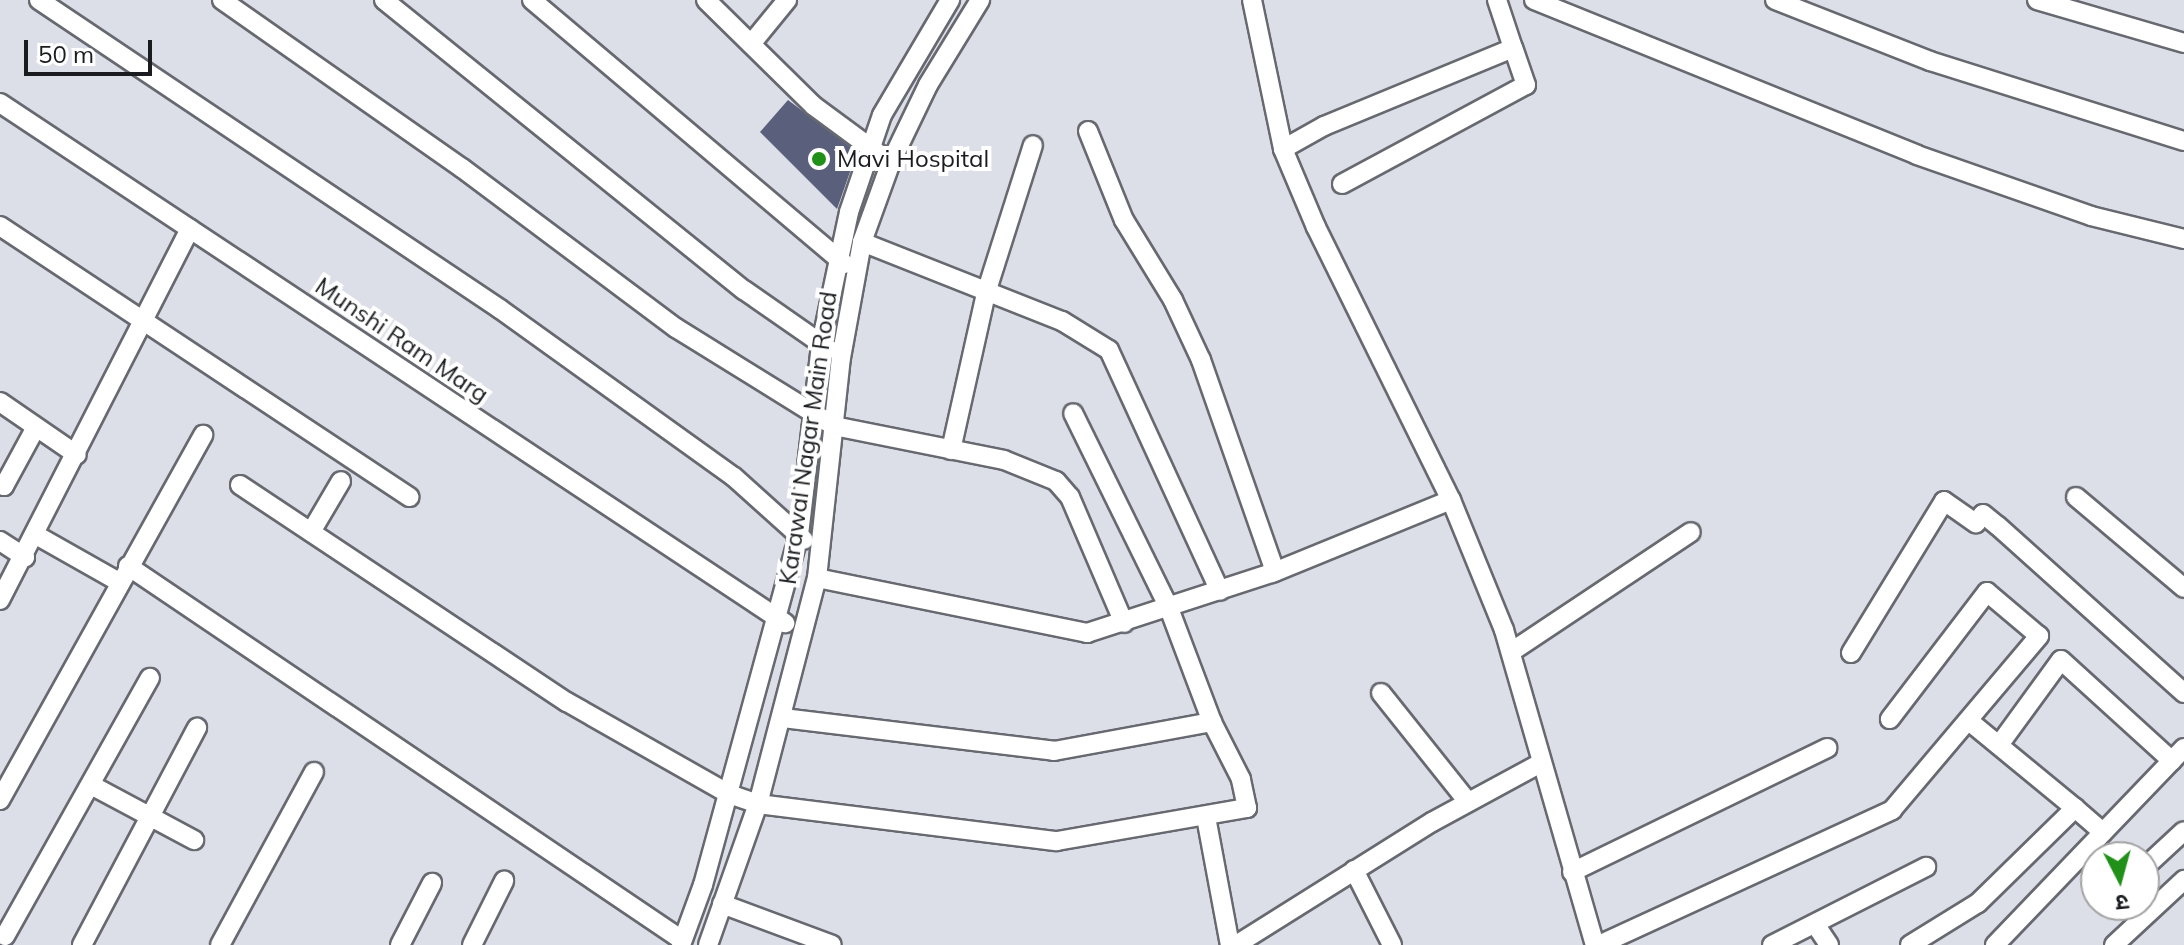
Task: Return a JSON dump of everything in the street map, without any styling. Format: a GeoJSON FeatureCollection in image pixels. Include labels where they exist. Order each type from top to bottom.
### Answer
{"type":"FeatureCollection","features":[{"type":"Feature","properties":{"kind":"street"},"geometry":{"type":"LineString","coordinates":[[39,0],[500,309],[734,477],[820,554]]}},
{"type":"Feature","properties":{"kind":"street"},"geometry":{"type":"LineString","coordinates":[[222,0],[462,168],[676,328],[834,426],[1029,467],[1056,481],[1070,497],[1124,623]]}},
{"type":"Feature","properties":{"kind":"street"},"geometry":{"type":"LineString","coordinates":[[384,0],[744,290],[841,358]]}},
{"type":"Feature","properties":{"kind":"street"},"geometry":{"type":"LineString","coordinates":[[532,0],[836,261],[857,270]]}},
{"type":"Feature","properties":{"kind":"street"},"geometry":{"type":"LineString","coordinates":[[706,0],[814,106],[891,162]]}},
{"type":"Feature","properties":{"kind":"street"},"geometry":{"type":"LineString","coordinates":[[751,44],[787,0]]}},
{"type":"Feature","properties":{"kind":"street","name":"Karawal Nagar Main Road"},"geometry":{"type":"LineString","coordinates":[[681,943],[729,794],[799,535],[821,344],[836,261],[871,148],[906,69],[950,0]]}},
{"type":"Feature","properties":{"kind":"street","name":"Karawal Nagar Main Road"},"geometry":{"type":"LineString","coordinates":[[708,945],[758,804],[783,718],[800,633],[817,578],[841,358],[862,242],[891,162],[928,85],[980,0]]}},
{"type":"Feature","properties":{"kind":"street"},"geometry":{"type":"LineString","coordinates":[[1252,0],[1283,149],[1316,227],[1451,500],[1511,652],[1539,764],[1597,945],[1892,810],[2039,636],[1987,592],[1890,719]]}},
{"type":"Feature","properties":{"kind":"street"},"geometry":{"type":"LineString","coordinates":[[1342,184],[1523,87],[1526,79],[1497,0]]}},
{"type":"Feature","properties":{"kind":"street"},"geometry":{"type":"LineString","coordinates":[[1534,0],[1917,155],[2091,216],[2184,239]]}},
{"type":"Feature","properties":{"kind":"street"},"geometry":{"type":"LineString","coordinates":[[1775,0],[1930,61],[2184,141]]}},
{"type":"Feature","properties":{"kind":"street"},"geometry":{"type":"LineString","coordinates":[[2037,0],[2184,43]]}},
{"type":"Feature","properties":{"kind":"street"},"geometry":{"type":"LineString","coordinates":[[1283,149],[1324,126],[1513,48]]}},
{"type":"Feature","properties":{"kind":"street","name":"Munshi Ram Marg"},"geometry":{"type":"LineString","coordinates":[[0,103],[800,633]]}},
{"type":"Feature","properties":{"kind":"street"},"geometry":{"type":"LineString","coordinates":[[1088,131],[1124,220],[1173,300],[1201,360],[1275,571]]}},
{"type":"Feature","properties":{"kind":"street"},"geometry":{"type":"LineString","coordinates":[[951,450],[986,293],[1033,145]]}},
{"type":"Feature","properties":{"kind":"street"},"geometry":{"type":"LineString","coordinates":[[0,226],[410,497]]}},
{"type":"Feature","properties":{"kind":"street"},"geometry":{"type":"LineString","coordinates":[[2,590],[25,557],[190,229]]}},
{"type":"Feature","properties":{"kind":"street"},"geometry":{"type":"LineString","coordinates":[[862,242],[1062,321],[1109,350],[1220,591]]}},
{"type":"Feature","properties":{"kind":"street"},"geometry":{"type":"LineString","coordinates":[[0,402],[77,455]]}},
{"type":"Feature","properties":{"kind":"street"},"geometry":{"type":"LineString","coordinates":[[240,485],[567,702],[729,794],[758,804],[1057,841],[1247,808],[1241,779],[1212,722],[1169,608],[1073,413]]}},
{"type":"Feature","properties":{"kind":"street"},"geometry":{"type":"LineString","coordinates":[[1,488],[36,427]]}},
{"type":"Feature","properties":{"kind":"street"},"geometry":{"type":"LineString","coordinates":[[0,800],[203,435]]}},
{"type":"Feature","properties":{"kind":"street"},"geometry":{"type":"LineString","coordinates":[[311,532],[341,481]]}},
{"type":"Feature","properties":{"kind":"street"},"geometry":{"type":"LineString","coordinates":[[2076,497],[2184,588]]}},
{"type":"Feature","properties":{"kind":"street"},"geometry":{"type":"LineString","coordinates":[[817,578],[1087,633],[1275,571],[1451,500]]}},
{"type":"Feature","properties":{"kind":"street"},"geometry":{"type":"LineString","coordinates":[[1851,653],[1944,501],[1976,523],[1983,514],[1991,520],[2184,693]]}},
{"type":"Feature","properties":{"kind":"street"},"geometry":{"type":"LineString","coordinates":[[1511,652],[1691,532]]}},
{"type":"Feature","properties":{"kind":"street"},"geometry":{"type":"LineString","coordinates":[[36,535],[123,574],[681,943]]}},
{"type":"Feature","properties":{"kind":"street"},"geometry":{"type":"LineString","coordinates":[[0,541],[25,557]]}},
{"type":"Feature","properties":{"kind":"street"},"geometry":{"type":"LineString","coordinates":[[1995,945],[2178,755],[2061,660],[1999,745]]}},
{"type":"Feature","properties":{"kind":"street"},"geometry":{"type":"LineString","coordinates":[[22,945],[2,935],[150,678]]}},
{"type":"Feature","properties":{"kind":"street"},"geometry":{"type":"LineString","coordinates":[[1381,693],[1468,802]]}},
{"type":"Feature","properties":{"kind":"street"},"geometry":{"type":"LineString","coordinates":[[783,718],[1054,751],[1212,722]]}},
{"type":"Feature","properties":{"kind":"street"},"geometry":{"type":"LineString","coordinates":[[1969,721],[2103,832]]}},
{"type":"Feature","properties":{"kind":"street"},"geometry":{"type":"LineString","coordinates":[[82,945],[197,728]]}},
{"type":"Feature","properties":{"kind":"street"},"geometry":{"type":"LineString","coordinates":[[1572,872],[1827,748]]}},
{"type":"Feature","properties":{"kind":"street"},"geometry":{"type":"LineString","coordinates":[[1206,817],[1233,945],[1468,802],[1539,764]]}},
{"type":"Feature","properties":{"kind":"street"},"geometry":{"type":"LineString","coordinates":[[220,945],[314,772]]}},
{"type":"Feature","properties":{"kind":"street"},"geometry":{"type":"LineString","coordinates":[[91,785],[194,840]]}},
{"type":"Feature","properties":{"kind":"street"},"geometry":{"type":"LineString","coordinates":[[1910,945],[1978,903],[2075,808]]}},
{"type":"Feature","properties":{"kind":"street"},"geometry":{"type":"LineString","coordinates":[[2160,853],[2184,831]]}},
{"type":"Feature","properties":{"kind":"street"},"geometry":{"type":"LineString","coordinates":[[1772,945],[1926,867]]}},
{"type":"Feature","properties":{"kind":"street"},"geometry":{"type":"LineString","coordinates":[[1354,870],[1392,945]]}},
{"type":"Feature","properties":{"kind":"street"},"geometry":{"type":"LineString","coordinates":[[2114,945],[2184,880]]}},
{"type":"Feature","properties":{"kind":"street"},"geometry":{"type":"LineString","coordinates":[[472,945],[504,881]]}},
{"type":"Feature","properties":{"kind":"street"},"geometry":{"type":"LineString","coordinates":[[400,945],[432,883]]}},
{"type":"Feature","properties":{"kind":"street"},"geometry":{"type":"LineString","coordinates":[[722,904],[832,945]]}},
{"type":"Feature","properties":{"kind":"street"},"geometry":{"type":"LineString","coordinates":[[1815,924],[1829,945]]}},
{"type":"Feature","properties":{"kind":"building"},"geometry":{"type":"Polygon","coordinates":[[[788,100],[857,152],[837,209],[760,132],[788,100]]]}},
{"type":"Feature","properties":{"kind":"place","name":"Mavi Hospital"},"geometry":{"type":"Point","coordinates":[819,159]}}]}
